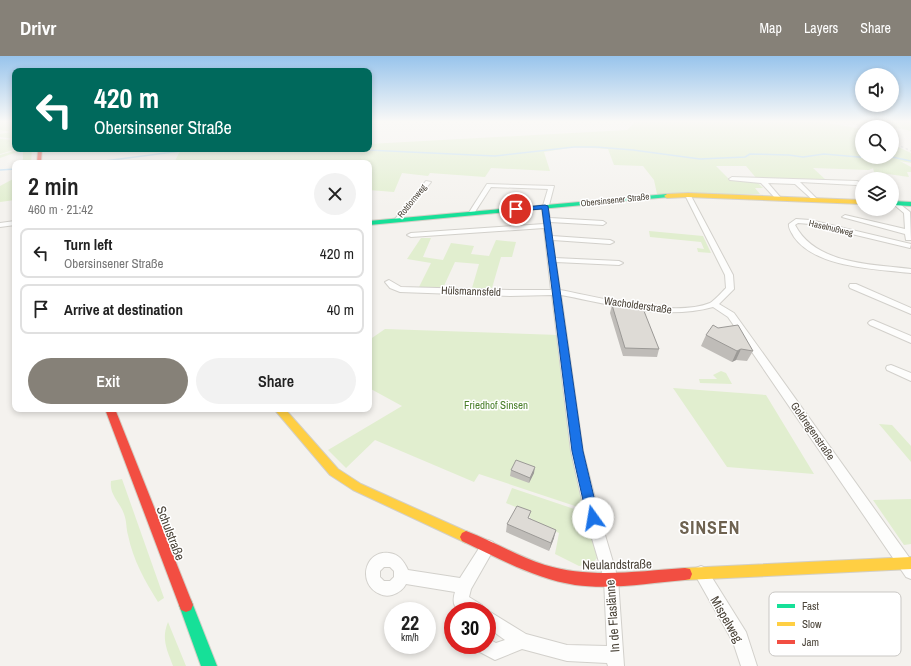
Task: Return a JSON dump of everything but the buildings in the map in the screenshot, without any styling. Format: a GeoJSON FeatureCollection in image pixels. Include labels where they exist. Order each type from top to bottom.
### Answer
{"type":"FeatureCollection","features":[{"type":"Feature","properties":{"kind":"street"},"geometry":{"type":"LineString","coordinates":[[732,179],[855,183]]}},
{"type":"Feature","properties":{"kind":"street"},"geometry":{"type":"LineString","coordinates":[[763,181],[778,198]]}},
{"type":"Feature","properties":{"kind":"street","name":"Rotdornweg"},"geometry":{"type":"LineString","coordinates":[[396,220],[428,182]]}},
{"type":"Feature","properties":{"kind":"street"},"geometry":{"type":"LineString","coordinates":[[797,182],[815,200]]}},
{"type":"Feature","properties":{"kind":"street"},"geometry":{"type":"LineString","coordinates":[[471,214],[488,185],[552,187],[545,206]]}},
{"type":"Feature","properties":{"kind":"street","name":"Obersinsener Straße"},"geometry":{"type":"LineString","coordinates":[[372,223],[656,196],[688,195],[855,202]]}},
{"type":"Feature","properties":{"kind":"street","name":"Wacholderstraße"},"geometry":{"type":"LineString","coordinates":[[556,292],[650,309],[671,311],[696,309],[714,304],[730,289],[729,275],[688,195]]}},
{"type":"Feature","properties":{"kind":"street"},"geometry":{"type":"LineString","coordinates":[[899,203],[911,204]]}},
{"type":"Feature","properties":{"kind":"street","name":"In de Flaslänne"},"geometry":{"type":"LineString","coordinates":[[545,206],[577,451],[593,518],[611,579],[615,661]]}},
{"type":"Feature","properties":{"kind":"street"},"geometry":{"type":"LineString","coordinates":[[899,206],[907,212],[910,232],[910,247]]}},
{"type":"Feature","properties":{"kind":"street"},"geometry":{"type":"LineString","coordinates":[[845,217],[910,232]]}},
{"type":"Feature","properties":{"kind":"street"},"geometry":{"type":"LineString","coordinates":[[513,219],[519,228]]}},
{"type":"Feature","properties":{"kind":"street"},"geometry":{"type":"LineString","coordinates":[[481,221],[490,230]]}},
{"type":"Feature","properties":{"kind":"street","name":"Haselnußweg"},"geometry":{"type":"LineString","coordinates":[[910,247],[810,222],[796,221],[791,225],[796,235],[807,246],[819,253],[840,260],[911,271]]}},
{"type":"Feature","properties":{"kind":"street"},"geometry":{"type":"LineString","coordinates":[[0,224],[12,223]]}},
{"type":"Feature","properties":{"kind":"street"},"geometry":{"type":"LineString","coordinates":[[411,235],[519,228],[547,223],[603,223]]}},
{"type":"Feature","properties":{"kind":"street"},"geometry":{"type":"LineString","coordinates":[[453,225],[459,232]]}},
{"type":"Feature","properties":{"kind":"street"},"geometry":{"type":"LineString","coordinates":[[420,226],[428,235]]}},
{"type":"Feature","properties":{"kind":"street"},"geometry":{"type":"LineString","coordinates":[[549,238],[610,242]]}},
{"type":"Feature","properties":{"kind":"street"},"geometry":{"type":"LineString","coordinates":[[553,260],[619,263]]}},
{"type":"Feature","properties":{"kind":"street","name":"Hülsmannsfeld"},"geometry":{"type":"LineString","coordinates":[[389,282],[392,286],[400,289],[510,293],[541,291],[556,292]]}},
{"type":"Feature","properties":{"kind":"street"},"geometry":{"type":"LineString","coordinates":[[853,286],[911,311]]}},
{"type":"Feature","properties":{"kind":"street","name":"Goldregenstraße"},"geometry":{"type":"LineString","coordinates":[[714,304],[731,315],[909,566]]}},
{"type":"Feature","properties":{"kind":"street"},"geometry":{"type":"LineString","coordinates":[[874,323],[911,340]]}},
{"type":"Feature","properties":{"kind":"street"},"geometry":{"type":"LineString","coordinates":[[891,368],[911,377]]}},
{"type":"Feature","properties":{"kind":"street","name":"Schulstraße"},"geometry":{"type":"LineString","coordinates":[[111,412],[209,666]]}},
{"type":"Feature","properties":{"kind":"street","name":"Neulandstraße"},"geometry":{"type":"LineString","coordinates":[[282,412],[334,472],[357,486],[538,569],[575,578],[611,579],[701,573],[909,566]]}},
{"type":"Feature","properties":{"kind":"street"},"geometry":{"type":"LineString","coordinates":[[402,576],[461,599],[488,547]]}},
{"type":"Feature","properties":{"kind":"street","name":"Mispelweg"},"geometry":{"type":"LineString","coordinates":[[701,573],[740,638],[748,666]]}},
{"type":"Feature","properties":{"kind":"street"},"geometry":{"type":"LineString","coordinates":[[496,624],[522,641],[567,653],[615,661]]}},
{"type":"Feature","properties":{"kind":"street"},"geometry":{"type":"LineString","coordinates":[[496,652],[522,641]]}},
{"type":"Feature","properties":{"kind":"green space"},"geometry":{"type":"Polygon","coordinates":[[[0,150],[12,150],[12,150],[0,154],[0,150]]]}},
{"type":"Feature","properties":{"kind":"green space"},"geometry":{"type":"Polygon","coordinates":[[[553,150],[544,152],[550,171],[491,168],[485,177],[430,173],[428,176],[402,173],[394,192],[372,190],[372,160],[176,160],[180,152],[553,150]]]}},
{"type":"Feature","properties":{"kind":"green space"},"geometry":{"type":"Polygon","coordinates":[[[609,150],[855,150],[855,164],[899,164],[899,150],[906,150],[911,153],[911,163],[900,161],[911,167],[911,172],[907,172],[909,177],[899,176],[899,172],[874,172],[873,168],[869,170],[813,168],[827,181],[757,179],[746,166],[716,166],[731,181],[757,182],[763,188],[755,188],[760,194],[657,194],[654,180],[643,166],[614,165],[609,150]]]}},
{"type":"Feature","properties":{"kind":"green space"},"geometry":{"type":"Polygon","coordinates":[[[12,152],[17,152],[0,158],[0,155],[12,152]]]}},
{"type":"Feature","properties":{"kind":"green space"},"geometry":{"type":"Polygon","coordinates":[[[23,152],[32,152],[31,160],[23,160],[23,152]]]}},
{"type":"Feature","properties":{"kind":"green space"},"geometry":{"type":"Polygon","coordinates":[[[12,180],[12,200],[0,202],[0,186],[12,180]]]}},
{"type":"Feature","properties":{"kind":"green space"},"geometry":{"type":"Polygon","coordinates":[[[649,231],[703,236],[711,253],[698,252],[697,248],[704,249],[701,242],[650,237],[649,231]]]}},
{"type":"Feature","properties":{"kind":"green space"},"geometry":{"type":"Polygon","coordinates":[[[421,238],[431,238],[423,257],[443,260],[451,243],[474,246],[471,254],[489,256],[496,240],[516,242],[512,257],[501,257],[492,288],[472,288],[479,264],[455,262],[443,288],[419,287],[431,263],[407,259],[421,238]]]}},
{"type":"Feature","properties":{"kind":"green space","name":"Friedhof Sinsen"},"geometry":{"type":"Polygon","coordinates":[[[385,329],[559,335],[587,510],[479,474],[474,482],[375,440],[346,468],[328,450],[402,406],[372,390],[372,338],[385,329]]]}},
{"type":"Feature","properties":{"kind":"green space"},"geometry":{"type":"Polygon","coordinates":[[[721,371],[726,373],[732,384],[700,383],[699,379],[717,379],[713,375],[721,371]]]}},
{"type":"Feature","properties":{"kind":"green space"},"geometry":{"type":"Polygon","coordinates":[[[673,388],[766,395],[814,474],[727,467],[673,388]]]}},
{"type":"Feature","properties":{"kind":"green space"},"geometry":{"type":"Polygon","coordinates":[[[879,424],[892,425],[911,446],[911,462],[879,424]]]}},
{"type":"Feature","properties":{"kind":"green space"},"geometry":{"type":"Polygon","coordinates":[[[122,479],[164,598],[158,602],[136,562],[127,532],[124,514],[113,494],[111,481],[122,479]]]}},
{"type":"Feature","properties":{"kind":"green space"},"geometry":{"type":"Polygon","coordinates":[[[512,488],[586,513],[597,558],[592,564],[579,566],[555,554],[559,533],[533,521],[525,511],[506,503],[512,488]]]}},
{"type":"Feature","properties":{"kind":"green space"},"geometry":{"type":"Polygon","coordinates":[[[911,499],[911,544],[904,545],[873,500],[911,499]]]}},
{"type":"Feature","properties":{"kind":"green space"},"geometry":{"type":"Polygon","coordinates":[[[168,622],[186,666],[173,666],[167,650],[165,639],[168,622]]]}},
{"type":"Feature","properties":{"kind":"waterway"},"geometry":{"type":"LineString","coordinates":[[377,150],[495,156],[544,150]]}},
{"type":"Feature","properties":{"kind":"waterway"},"geometry":{"type":"LineString","coordinates":[[636,150],[700,159],[745,157],[750,154],[789,155],[803,157],[824,154],[855,157]]}},
{"type":"Feature","properties":{"kind":"waterway"},"geometry":{"type":"LineString","coordinates":[[112,160],[173,152]]}},
{"type":"Feature","properties":{"kind":"waterway"},"geometry":{"type":"LineString","coordinates":[[899,158],[911,161]]}},
{"type":"Feature","properties":{"kind":"waterway"},"geometry":{"type":"LineString","coordinates":[[0,170],[12,169]]}},
{"type":"Feature","properties":{"kind":"traffic: fast"},"geometry":{"type":"LineString","coordinates":[[372,223],[667,196]]}},
{"type":"Feature","properties":{"kind":"traffic: fast"},"geometry":{"type":"LineString","coordinates":[[899,203],[911,204]]}},
{"type":"Feature","properties":{"kind":"traffic: fast"},"geometry":{"type":"LineString","coordinates":[[186,605],[209,666]]}},
{"type":"Feature","properties":{"kind":"traffic: slow"},"geometry":{"type":"LineString","coordinates":[[667,196],[688,195],[855,202]]}},
{"type":"Feature","properties":{"kind":"traffic: slow"},"geometry":{"type":"LineString","coordinates":[[282,412],[334,472],[357,487],[466,537]]}},
{"type":"Feature","properties":{"kind":"traffic: slow"},"geometry":{"type":"LineString","coordinates":[[685,574],[911,563]]}},
{"type":"Feature","properties":{"kind":"traffic: jam"},"geometry":{"type":"LineString","coordinates":[[39,160],[40,152]]}},
{"type":"Feature","properties":{"kind":"traffic: jam"},"geometry":{"type":"LineString","coordinates":[[111,412],[186,605]]}},
{"type":"Feature","properties":{"kind":"traffic: jam"},"geometry":{"type":"LineString","coordinates":[[466,537],[506,556],[546,572],[575,578],[602,580],[685,574]]}},
{"type":"Feature","properties":{"kind":"district","name":"SINSEN"},"geometry":{"type":"Point","coordinates":[710,528]}},
{"type":"Feature","properties":{"kind":"route"},"geometry":{"type":"LineString","coordinates":[[516,209],[545,206],[577,451],[593,518]]}}]}
